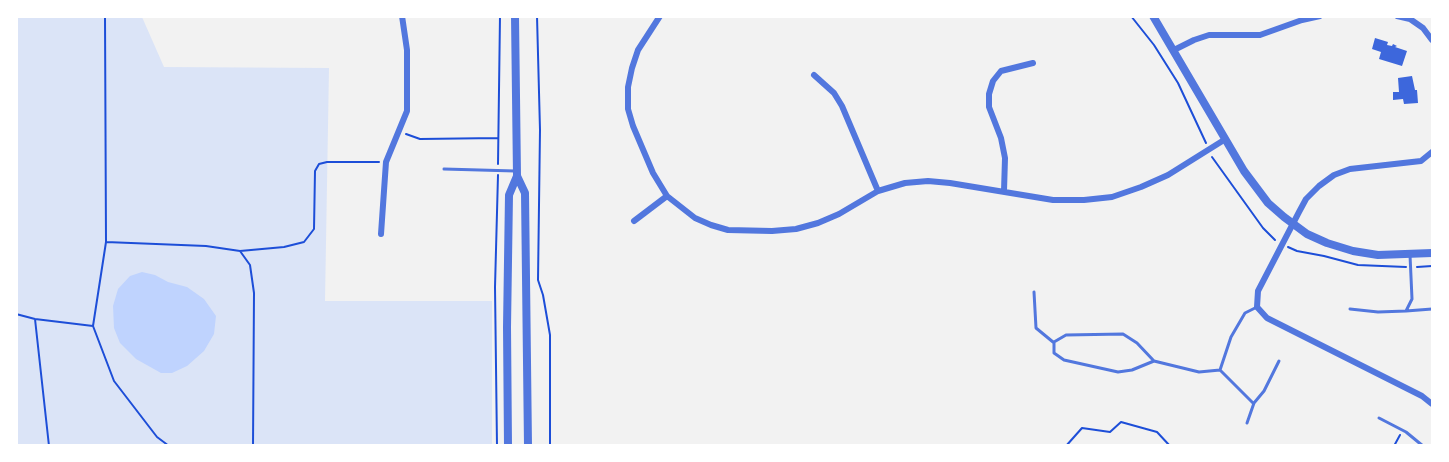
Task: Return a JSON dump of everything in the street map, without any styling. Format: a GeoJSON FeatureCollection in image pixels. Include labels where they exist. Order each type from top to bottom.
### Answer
{"type":"FeatureCollection","features":[{"type":"Feature","properties":{"kind":"street"},"geometry":{"type":"LineString","coordinates":[[381,234],[386,162],[407,111],[407,51],[402,16]]}},
{"type":"Feature","properties":{"kind":"street"},"geometry":{"type":"LineString","coordinates":[[508,446],[509,195],[517,174],[515,16]]}},
{"type":"Feature","properties":{"kind":"street"},"geometry":{"type":"LineString","coordinates":[[660,16],[638,50],[632,68],[628,87],[628,109],[633,126],[653,173],[667,196],[695,218],[728,230],[796,229],[839,214],[878,191],[905,183],[928,181],[1053,200],[1084,200],[1112,196],[1168,175],[1224,140]]}},
{"type":"Feature","properties":{"kind":"street"},"geometry":{"type":"LineString","coordinates":[[1153,16],[1224,140],[1268,203],[1307,234],[1353,251],[1378,255],[1432,253]]}},
{"type":"Feature","properties":{"kind":"street"},"geometry":{"type":"LineString","coordinates":[[1174,50],[1209,35],[1260,34],[1320,16]]}},
{"type":"Feature","properties":{"kind":"street"},"geometry":{"type":"LineString","coordinates":[[1397,16],[1410,19],[1430,35],[1432,40]]}},
{"type":"Feature","properties":{"kind":"street"},"geometry":{"type":"LineString","coordinates":[[1004,191],[1005,158],[1001,138],[989,107],[989,94],[993,81],[1001,70],[1034,63]]}},
{"type":"Feature","properties":{"kind":"street"},"geometry":{"type":"LineString","coordinates":[[814,75],[834,93],[842,106],[878,191]]}},
{"type":"Feature","properties":{"kind":"street"},"geometry":{"type":"LineString","coordinates":[[1432,152],[1421,161],[1368,165],[1350,169],[1334,175],[1306,199],[1258,291],[1257,308],[1267,318],[1422,396],[1432,404]]}},
{"type":"Feature","properties":{"kind":"street"},"geometry":{"type":"LineString","coordinates":[[517,174],[525,193],[528,446]]}},
{"type":"Feature","properties":{"kind":"street"},"geometry":{"type":"LineString","coordinates":[[634,220],[667,196]]}},
{"type":"Feature","properties":{"kind":"lane"},"geometry":{"type":"LineString","coordinates":[[444,169],[517,174]]}},
{"type":"Feature","properties":{"kind":"lane"},"geometry":{"type":"LineString","coordinates":[[1406,311],[1412,299],[1410,255]]}},
{"type":"Feature","properties":{"kind":"lane"},"geometry":{"type":"LineString","coordinates":[[1034,292],[1036,328],[1054,342]]}},
{"type":"Feature","properties":{"kind":"lane"},"geometry":{"type":"LineString","coordinates":[[1220,370],[1231,337],[1245,313],[1257,308]]}},
{"type":"Feature","properties":{"kind":"lane"},"geometry":{"type":"LineString","coordinates":[[1350,309],[1378,312],[1432,309]]}},
{"type":"Feature","properties":{"kind":"lane"},"geometry":{"type":"LineString","coordinates":[[1054,342],[1066,335],[1123,334],[1137,343],[1154,361],[1199,372],[1220,370],[1254,403]]}},
{"type":"Feature","properties":{"kind":"lane"},"geometry":{"type":"LineString","coordinates":[[1054,342],[1054,353],[1065,360],[1118,372],[1132,370],[1154,361]]}},
{"type":"Feature","properties":{"kind":"lane"},"geometry":{"type":"LineString","coordinates":[[1247,423],[1254,403],[1264,391],[1279,362]]}},
{"type":"Feature","properties":{"kind":"lane"},"geometry":{"type":"LineString","coordinates":[[1379,418],[1402,430],[1423,446]]}},
{"type":"Feature","properties":{"kind":"path"},"geometry":{"type":"LineString","coordinates":[[105,16],[106,242],[93,326],[114,381],[157,437],[169,446]]}},
{"type":"Feature","properties":{"kind":"path"},"geometry":{"type":"LineString","coordinates":[[497,446],[495,287],[500,16]]}},
{"type":"Feature","properties":{"kind":"path"},"geometry":{"type":"LineString","coordinates":[[537,16],[540,130],[538,280],[550,335],[550,446]]}},
{"type":"Feature","properties":{"kind":"path"},"geometry":{"type":"LineString","coordinates":[[399,131],[420,139],[498,138]]}},
{"type":"Feature","properties":{"kind":"path"},"geometry":{"type":"LineString","coordinates":[[106,242],[206,246],[240,251],[284,248],[304,242],[314,229],[315,171],[319,164],[386,162]]}},
{"type":"Feature","properties":{"kind":"path"},"geometry":{"type":"LineString","coordinates":[[240,251],[250,265],[254,293],[253,446]]}},
{"type":"Feature","properties":{"kind":"path"},"geometry":{"type":"LineString","coordinates":[[16,314],[35,320],[93,326]]}},
{"type":"Feature","properties":{"kind":"path"},"geometry":{"type":"LineString","coordinates":[[35,320],[49,446]]}},
{"type":"Feature","properties":{"kind":"path"},"geometry":{"type":"LineString","coordinates":[[1066,446],[1082,428],[1110,432],[1120,422],[1157,432],[1170,446]]}},
{"type":"Feature","properties":{"kind":"path"},"geometry":{"type":"LineString","coordinates":[[1394,446],[1402,430]]}},
{"type":"Feature","properties":{"kind":"shaded area"},"geometry":{"type":"Polygon","coordinates":[[[16,17],[142,17],[164,67],[329,68],[325,301],[492,301],[492,445],[17,445],[16,17]]]}},
{"type":"Feature","properties":{"kind":"water"},"geometry":{"type":"Polygon","coordinates":[[[142,272],[187,287],[204,299],[216,316],[214,334],[204,351],[187,366],[172,373],[161,373],[136,359],[120,343],[114,328],[113,306],[118,289],[130,276],[142,272]]]}},
{"type":"Feature","properties":{"kind":"building"},"geometry":{"type":"Polygon","coordinates":[[[1375,38],[1388,42],[1387,45],[1392,46],[1393,44],[1407,51],[1402,66],[1379,59],[1381,52],[1372,49],[1375,38]]]}},
{"type":"Feature","properties":{"kind":"building"},"geometry":{"type":"Polygon","coordinates":[[[1412,76],[1415,90],[1417,90],[1418,103],[1404,104],[1403,99],[1393,100],[1393,92],[1399,92],[1398,78],[1412,76]]]}}]}
